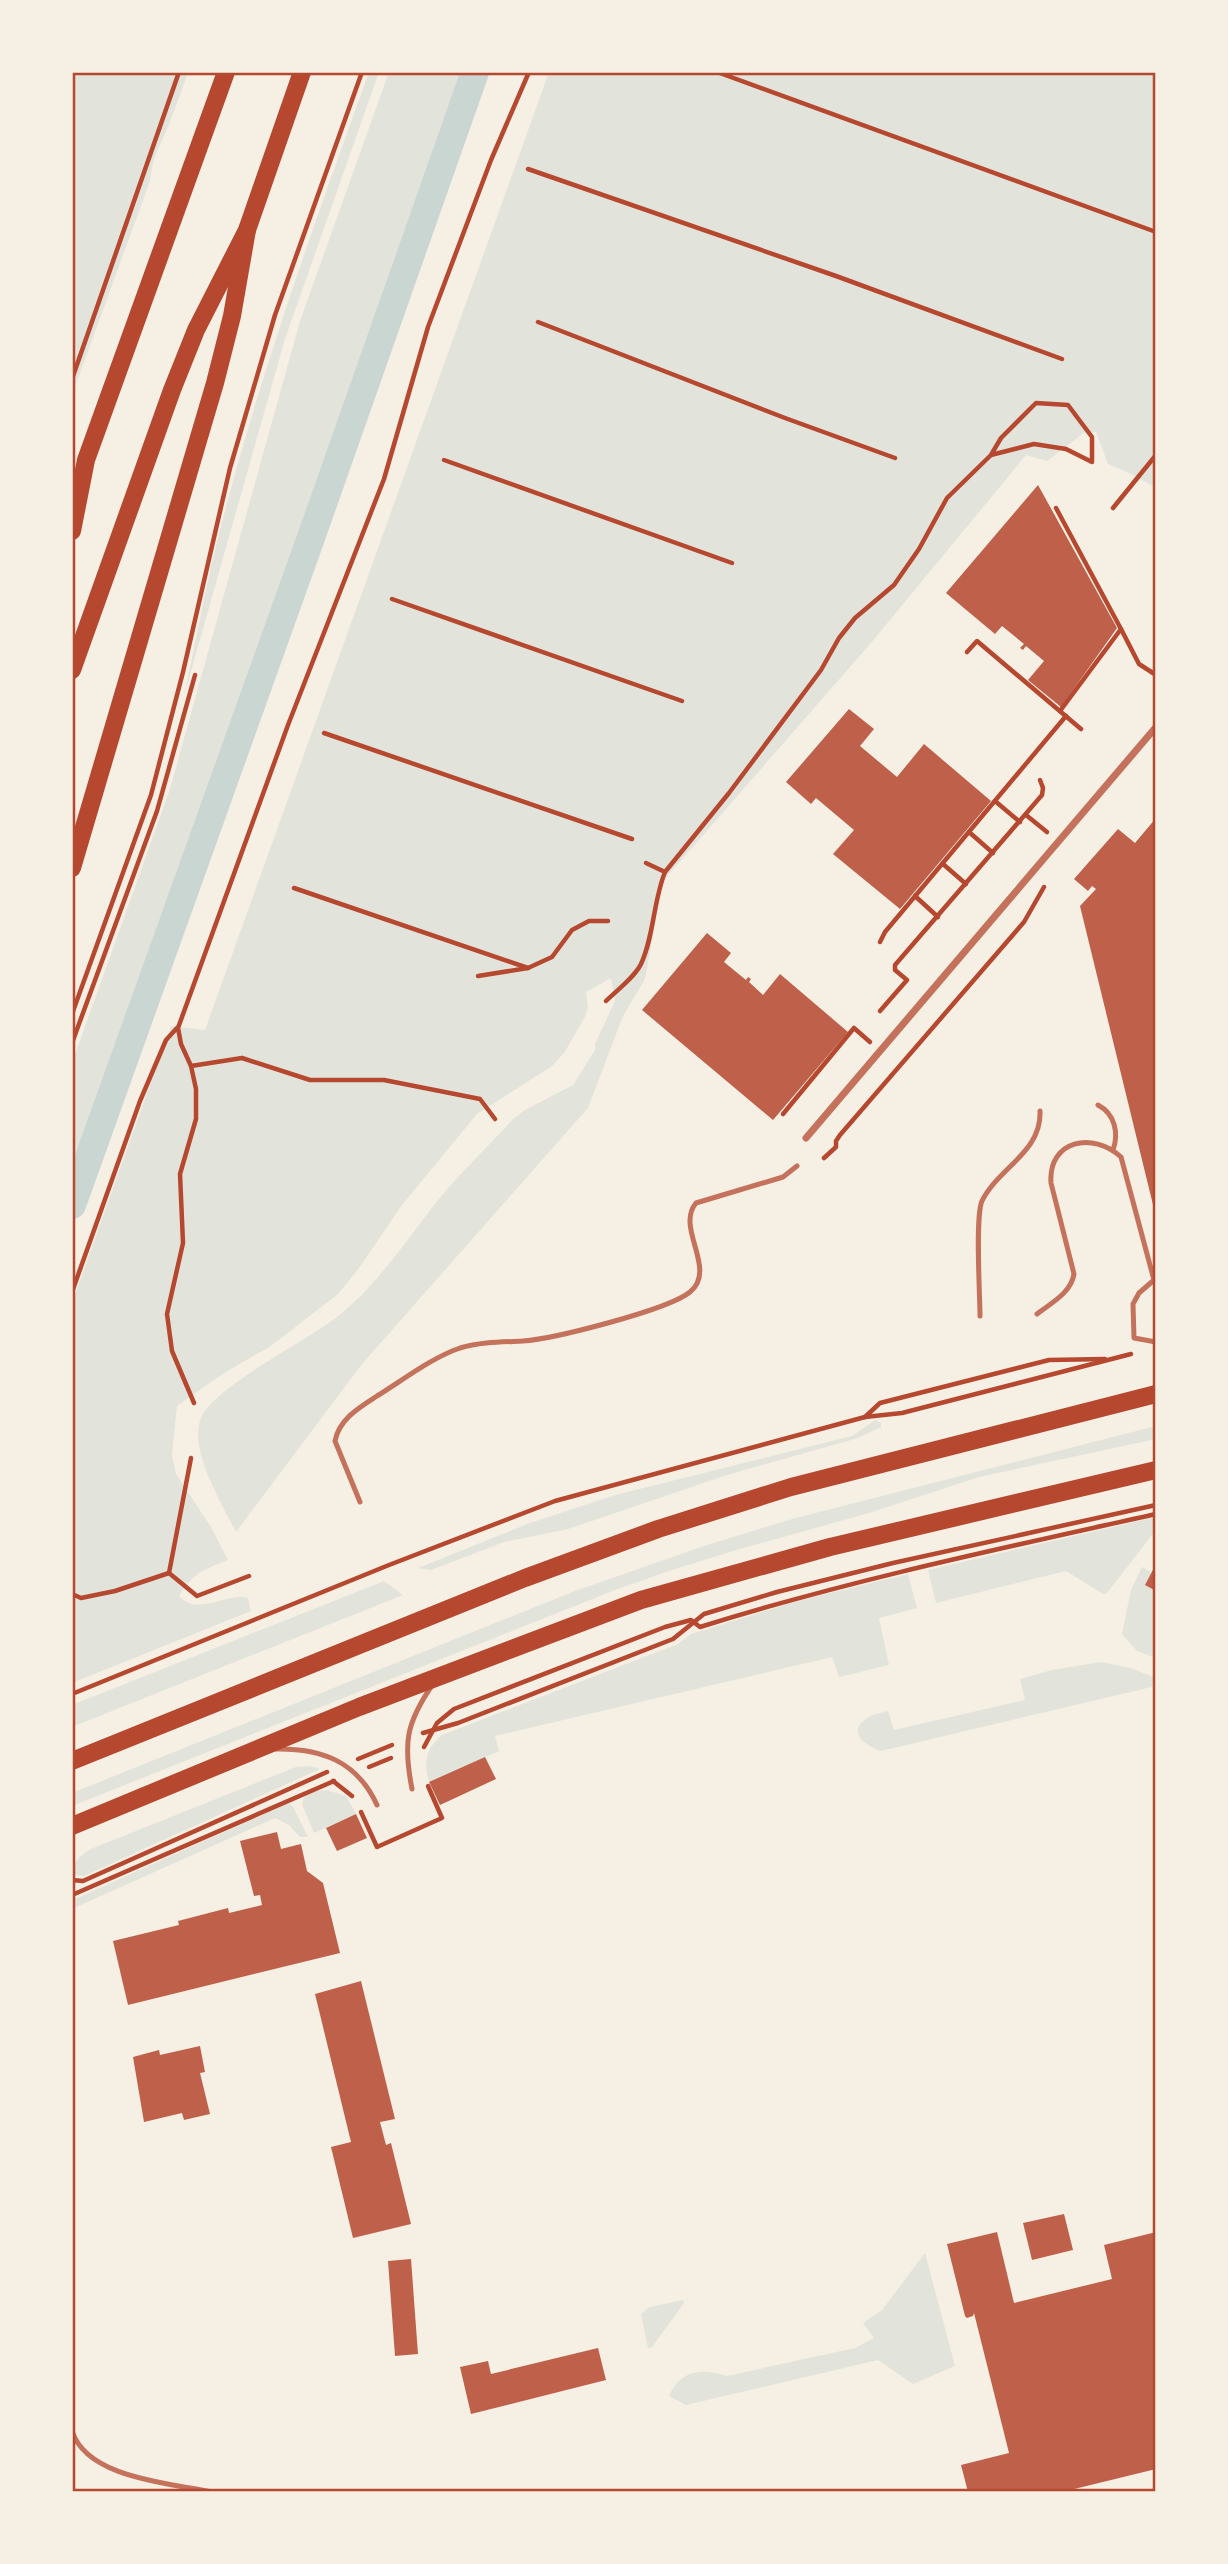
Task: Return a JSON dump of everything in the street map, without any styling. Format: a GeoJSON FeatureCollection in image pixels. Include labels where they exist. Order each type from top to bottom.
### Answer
{"type":"FeatureCollection","features":[{"type":"Feature","properties":{"kind":"main road"},"geometry":{"type":"LineString","coordinates":[[72,531],[86,460],[226,72]]}},
{"type":"Feature","properties":{"kind":"main road"},"geometry":{"type":"LineString","coordinates":[[72,670],[196,330],[247,230],[302,72]]}},
{"type":"Feature","properties":{"kind":"main road"},"geometry":{"type":"LineString","coordinates":[[72,868],[215,383],[232,316],[247,230]]}},
{"type":"Feature","properties":{"kind":"main road"},"geometry":{"type":"LineString","coordinates":[[72,478],[86,460]]}},
{"type":"Feature","properties":{"kind":"main road"},"geometry":{"type":"LineString","coordinates":[[72,1761],[512,1583],[659,1529],[791,1487],[1156,1394]]}},
{"type":"Feature","properties":{"kind":"main road"},"geometry":{"type":"LineString","coordinates":[[78,1825],[439,1677],[641,1600],[842,1544],[1156,1470]]}},
{"type":"Feature","properties":{"kind":"street"},"geometry":{"type":"LineString","coordinates":[[806,1138],[1156,727]]}},
{"type":"Feature","properties":{"kind":"lane"},"geometry":{"type":"LineString","coordinates":[[1098,1105],[1109,1113],[1116,1130],[1117,1140],[1113,1150]]}},
{"type":"Feature","properties":{"kind":"lane"},"geometry":{"type":"LineString","coordinates":[[980,1316],[979,1210],[991,1188],[1032,1142],[1040,1127],[1040,1111]]}},
{"type":"Feature","properties":{"kind":"lane"},"geometry":{"type":"LineString","coordinates":[[1037,1314],[1065,1292],[1073,1282],[1074,1274],[1050,1172],[1060,1153],[1077,1143],[1098,1143],[1121,1157],[1154,1280],[1139,1293],[1133,1304],[1134,1338],[1156,1342]]}},
{"type":"Feature","properties":{"kind":"lane"},"geometry":{"type":"LineString","coordinates":[[360,1502],[335,1441],[337,1432],[356,1410],[442,1356],[461,1348],[503,1340],[524,1341],[551,1336],[676,1300],[695,1287],[701,1276],[689,1217],[696,1203],[783,1177],[797,1166]]}},
{"type":"Feature","properties":{"kind":"lane"},"geometry":{"type":"LineString","coordinates":[[412,1790],[406,1751],[407,1739],[418,1706],[439,1677]]}},
{"type":"Feature","properties":{"kind":"lane"},"geometry":{"type":"LineString","coordinates":[[245,1755],[274,1749],[298,1748],[323,1754],[355,1772],[369,1787],[377,1805]]}},
{"type":"Feature","properties":{"kind":"lane"},"geometry":{"type":"LineString","coordinates":[[72,2431],[76,2443],[92,2460],[107,2467],[211,2492]]}},
{"type":"Feature","properties":{"kind":"path"},"geometry":{"type":"LineString","coordinates":[[72,379],[178,72]]}},
{"type":"Feature","properties":{"kind":"path"},"geometry":{"type":"LineString","coordinates":[[72,1014],[151,794],[183,672],[230,468],[275,315],[362,72]]}},
{"type":"Feature","properties":{"kind":"path"},"geometry":{"type":"LineString","coordinates":[[72,1292],[140,1101],[166,1040],[178,1028],[283,738],[384,479],[428,327],[491,160],[529,72]]}},
{"type":"Feature","properties":{"kind":"path"},"geometry":{"type":"LineString","coordinates":[[717,72],[1156,232]]}},
{"type":"Feature","properties":{"kind":"path"},"geometry":{"type":"LineString","coordinates":[[528,169],[836,276],[1062,359]]}},
{"type":"Feature","properties":{"kind":"path"},"geometry":{"type":"LineString","coordinates":[[537,322],[894,458]]}},
{"type":"Feature","properties":{"kind":"path"},"geometry":{"type":"LineString","coordinates":[[606,1001],[640,967],[665,872],[738,782],[821,670],[839,638],[855,618],[894,584],[919,549],[947,498],[991,455],[1001,438],[1036,403],[1068,405],[1092,437],[1092,462],[1066,449],[1034,444],[991,455]]}},
{"type":"Feature","properties":{"kind":"path"},"geometry":{"type":"LineString","coordinates":[[1113,508],[1156,455]]}},
{"type":"Feature","properties":{"kind":"path"},"geometry":{"type":"LineString","coordinates":[[444,460],[732,562]]}},
{"type":"Feature","properties":{"kind":"path"},"geometry":{"type":"LineString","coordinates":[[1056,508],[1139,664],[1156,675]]}},
{"type":"Feature","properties":{"kind":"path"},"geometry":{"type":"LineString","coordinates":[[393,598],[682,701]]}},
{"type":"Feature","properties":{"kind":"path"},"geometry":{"type":"LineString","coordinates":[[1060,711],[1121,629]]}},
{"type":"Feature","properties":{"kind":"path"},"geometry":{"type":"LineString","coordinates":[[967,652],[976,641],[1081,729]]}},
{"type":"Feature","properties":{"kind":"path"},"geometry":{"type":"LineString","coordinates":[[72,1043],[157,811],[195,675]]}},
{"type":"Feature","properties":{"kind":"path"},"geometry":{"type":"LineString","coordinates":[[880,942],[915,896],[1066,716]]}},
{"type":"Feature","properties":{"kind":"path"},"geometry":{"type":"LineString","coordinates":[[324,733],[632,839]]}},
{"type":"Feature","properties":{"kind":"path"},"geometry":{"type":"LineString","coordinates":[[880,1011],[907,980],[895,970],[895,965],[1042,795],[1040,780]]}},
{"type":"Feature","properties":{"kind":"path"},"geometry":{"type":"LineString","coordinates":[[995,801],[1020,822]]}},
{"type":"Feature","properties":{"kind":"path"},"geometry":{"type":"LineString","coordinates":[[1026,815],[1048,833]]}},
{"type":"Feature","properties":{"kind":"path"},"geometry":{"type":"LineString","coordinates":[[970,832],[993,853]]}},
{"type":"Feature","properties":{"kind":"path"},"geometry":{"type":"LineString","coordinates":[[646,863],[665,872]]}},
{"type":"Feature","properties":{"kind":"path"},"geometry":{"type":"LineString","coordinates":[[943,864],[966,884]]}},
{"type":"Feature","properties":{"kind":"path"},"geometry":{"type":"LineString","coordinates":[[824,1158],[836,1147],[840,1135],[1024,922],[1051,879]]}},
{"type":"Feature","properties":{"kind":"path"},"geometry":{"type":"LineString","coordinates":[[294,888],[528,968]]}},
{"type":"Feature","properties":{"kind":"path"},"geometry":{"type":"LineString","coordinates":[[915,896],[938,916]]}},
{"type":"Feature","properties":{"kind":"path"},"geometry":{"type":"LineString","coordinates":[[478,976],[528,968],[552,957],[572,930],[589,921],[608,921]]}},
{"type":"Feature","properties":{"kind":"path"},"geometry":{"type":"LineString","coordinates":[[178,1028],[196,1090],[196,1119],[180,1174],[183,1243],[167,1314],[172,1351],[194,1403]]}},
{"type":"Feature","properties":{"kind":"path"},"geometry":{"type":"LineString","coordinates":[[783,1114],[854,1028],[899,1066]]}},
{"type":"Feature","properties":{"kind":"path"},"geometry":{"type":"LineString","coordinates":[[191,1066],[242,1058],[310,1080],[384,1080],[480,1099],[495,1119]]}},
{"type":"Feature","properties":{"kind":"path"},"geometry":{"type":"LineString","coordinates":[[72,1694],[389,1565],[555,1501],[864,1417],[902,1413],[1113,1359],[1049,1360],[880,1403],[864,1417]]}},
{"type":"Feature","properties":{"kind":"path"},"geometry":{"type":"LineString","coordinates":[[169,1573],[191,1458]]}},
{"type":"Feature","properties":{"kind":"path"},"geometry":{"type":"LineString","coordinates":[[421,1733],[458,1723],[673,1639],[704,1614],[893,1563],[1156,1505]]}},
{"type":"Feature","properties":{"kind":"path"},"geometry":{"type":"LineString","coordinates":[[422,1755],[432,1730],[441,1718],[459,1707],[665,1627],[691,1620],[700,1627],[865,1580],[1156,1514]]}},
{"type":"Feature","properties":{"kind":"path"},"geometry":{"type":"LineString","coordinates":[[169,1573],[197,1596],[249,1576]]}},
{"type":"Feature","properties":{"kind":"path"},"geometry":{"type":"LineString","coordinates":[[72,1594],[81,1598],[115,1591],[169,1573]]}},
{"type":"Feature","properties":{"kind":"path"},"geometry":{"type":"LineString","coordinates":[[359,1759],[391,1746]]}},
{"type":"Feature","properties":{"kind":"path"},"geometry":{"type":"LineString","coordinates":[[368,1767],[391,1758]]}},
{"type":"Feature","properties":{"kind":"path"},"geometry":{"type":"LineString","coordinates":[[72,1880],[83,1881],[330,1771]]}},
{"type":"Feature","properties":{"kind":"path"},"geometry":{"type":"LineString","coordinates":[[72,1895],[342,1778]]}},
{"type":"Feature","properties":{"kind":"path"},"geometry":{"type":"LineString","coordinates":[[333,1781],[355,1799]]}},
{"type":"Feature","properties":{"kind":"path"},"geometry":{"type":"LineString","coordinates":[[358,1805],[377,1847],[442,1818],[427,1783]]}},
{"type":"Feature","properties":{"kind":"shaded area"},"geometry":{"type":"Polygon","coordinates":[[[72,72],[188,72],[155,157],[150,181],[72,395],[72,72]]]}},
{"type":"Feature","properties":{"kind":"shaded area"},"geometry":{"type":"Polygon","coordinates":[[[369,72],[379,72],[285,339],[184,696],[207,583],[249,426],[307,248],[369,72]]]}},
{"type":"Feature","properties":{"kind":"shaded area"},"geometry":{"type":"Polygon","coordinates":[[[389,72],[465,72],[400,247],[355,391],[72,1171],[72,1063],[170,789],[300,321],[389,72]]]}},
{"type":"Feature","properties":{"kind":"shaded area"},"geometry":{"type":"Polygon","coordinates":[[[549,72],[1156,72],[1156,488],[1108,464],[1096,432],[1084,433],[1047,461],[1026,455],[871,643],[663,881],[645,979],[623,1016],[588,1108],[362,1364],[236,1532],[208,1476],[199,1445],[201,1418],[209,1406],[241,1379],[323,1327],[351,1305],[389,1264],[443,1194],[513,1119],[573,1085],[595,1050],[595,1044],[615,1001],[611,978],[586,992],[588,1007],[585,1017],[564,1053],[552,1066],[477,1114],[402,1205],[338,1294],[271,1346],[224,1373],[177,1406],[172,1455],[176,1474],[211,1527],[228,1560],[200,1573],[179,1596],[195,1604],[248,1598],[251,1611],[72,1683],[72,1303],[171,1026],[205,1030],[549,72]]]}},
{"type":"Feature","properties":{"kind":"shaded area"},"geometry":{"type":"Polygon","coordinates":[[[875,1420],[881,1423],[881,1427],[858,1438],[727,1475],[568,1529],[504,1542],[431,1570],[418,1568],[530,1523],[615,1495],[852,1436],[875,1420]]]}},
{"type":"Feature","properties":{"kind":"shaded area"},"geometry":{"type":"Polygon","coordinates":[[[1156,1426],[1156,1439],[979,1477],[869,1513],[669,1571],[72,1806],[72,1793],[575,1591],[792,1519],[1156,1426]]]}},
{"type":"Feature","properties":{"kind":"shaded area"},"geometry":{"type":"Polygon","coordinates":[[[1156,1517],[1156,1530],[1107,1593],[1103,1594],[1066,1571],[936,1603],[928,1570],[1156,1517]]]}},
{"type":"Feature","properties":{"kind":"shaded area"},"geometry":{"type":"Polygon","coordinates":[[[1142,1567],[1156,1575],[1153,1590],[1156,1592],[1156,1658],[1137,1651],[1122,1634],[1131,1590],[1142,1567]]]}},
{"type":"Feature","properties":{"kind":"shaded area"},"geometry":{"type":"Polygon","coordinates":[[[908,1574],[917,1608],[879,1618],[889,1665],[839,1677],[832,1657],[495,1736],[499,1751],[429,1782],[427,1756],[432,1745],[442,1735],[678,1644],[691,1634],[798,1601],[908,1574]]]}},
{"type":"Feature","properties":{"kind":"shaded area"},"geometry":{"type":"Polygon","coordinates":[[[384,1581],[403,1595],[72,1727],[72,1705],[384,1581]]]}},
{"type":"Feature","properties":{"kind":"shaded area"},"geometry":{"type":"Polygon","coordinates":[[[1101,1662],[1131,1668],[1156,1678],[1156,1686],[881,1751],[870,1746],[858,1734],[860,1724],[866,1719],[888,1711],[894,1730],[1025,1700],[1020,1679],[1052,1670],[1101,1662]]]}},
{"type":"Feature","properties":{"kind":"shaded area"},"geometry":{"type":"Polygon","coordinates":[[[310,1766],[320,1769],[84,1876],[72,1875],[77,1860],[91,1849],[296,1767],[310,1766]]]}},
{"type":"Feature","properties":{"kind":"shaded area"},"geometry":{"type":"Polygon","coordinates":[[[327,1790],[346,1796],[356,1814],[314,1833],[302,1804],[304,1797],[316,1791],[327,1790]]]}},
{"type":"Feature","properties":{"kind":"shaded area"},"geometry":{"type":"Polygon","coordinates":[[[289,1803],[308,1837],[300,1837],[289,1825],[275,1818],[74,1908],[75,1899],[289,1803]]]}},
{"type":"Feature","properties":{"kind":"shaded area"},"geometry":{"type":"Polygon","coordinates":[[[925,2253],[955,2366],[913,2384],[878,2360],[686,2405],[669,2396],[679,2381],[693,2373],[709,2372],[727,2376],[855,2348],[874,2338],[863,2323],[882,2310],[925,2253]]]}},
{"type":"Feature","properties":{"kind":"shaded area"},"geometry":{"type":"Polygon","coordinates":[[[683,2300],[684,2303],[652,2347],[648,2348],[641,2314],[650,2307],[683,2300]]]}},
{"type":"Feature","properties":{"kind":"building"},"geometry":{"type":"Polygon","coordinates":[[[1038,485],[1117,628],[1061,707],[1028,680],[1044,661],[1026,646],[1023,650],[1020,648],[1024,644],[1002,626],[995,634],[946,593],[1038,485]]]}},
{"type":"Feature","properties":{"kind":"building"},"geometry":{"type":"Polygon","coordinates":[[[849,709],[874,729],[860,746],[897,777],[924,744],[991,801],[900,909],[833,854],[854,830],[816,798],[811,804],[786,782],[849,709]]]}},
{"type":"Feature","properties":{"kind":"building"},"geometry":{"type":"Polygon","coordinates":[[[1156,818],[1155,1213],[1080,906],[1096,889],[1092,886],[1088,891],[1074,879],[1118,829],[1135,843],[1156,818]]]}},
{"type":"Feature","properties":{"kind":"building"},"geometry":{"type":"Polygon","coordinates":[[[707,933],[731,953],[724,962],[746,980],[748,977],[751,979],[749,982],[763,995],[780,974],[848,1032],[773,1120],[642,1010],[707,933]]]}},
{"type":"Feature","properties":{"kind":"building"},"geometry":{"type":"Polygon","coordinates":[[[1156,1564],[1156,1591],[1145,1585],[1156,1564]]]}},
{"type":"Feature","properties":{"kind":"building"},"geometry":{"type":"Polygon","coordinates":[[[485,1757],[496,1779],[440,1805],[429,1782],[485,1757]]]}},
{"type":"Feature","properties":{"kind":"building"},"geometry":{"type":"Polygon","coordinates":[[[356,1814],[367,1838],[337,1851],[326,1828],[356,1814]]]}},
{"type":"Feature","properties":{"kind":"building"},"geometry":{"type":"Polygon","coordinates":[[[277,1832],[281,1849],[301,1844],[307,1871],[323,1883],[340,1953],[128,2005],[113,1941],[179,1925],[178,1921],[228,1908],[229,1913],[262,1905],[260,1895],[254,1896],[240,1841],[277,1832]]]}},
{"type":"Feature","properties":{"kind":"building"},"geometry":{"type":"Polygon","coordinates":[[[361,1981],[395,2119],[380,2122],[386,2145],[391,2143],[411,2224],[353,2238],[331,2147],[351,2142],[315,1994],[361,1981]]]}},
{"type":"Feature","properties":{"kind":"building"},"geometry":{"type":"Polygon","coordinates":[[[200,2046],[205,2072],[200,2073],[210,2114],[184,2120],[182,2113],[144,2122],[133,2057],[159,2050],[160,2055],[200,2046]]]}},
{"type":"Feature","properties":{"kind":"building"},"geometry":{"type":"Polygon","coordinates":[[[1064,2214],[1073,2250],[1032,2260],[1023,2223],[1064,2214]]]}},
{"type":"Feature","properties":{"kind":"building"},"geometry":{"type":"Polygon","coordinates":[[[997,2232],[1014,2303],[1112,2279],[1104,2245],[1156,2232],[1156,2469],[1062,2492],[968,2492],[961,2465],[1009,2453],[974,2313],[967,2318],[965,2316],[947,2244],[997,2232]]]}},
{"type":"Feature","properties":{"kind":"building"},"geometry":{"type":"Polygon","coordinates":[[[411,2259],[418,2354],[395,2356],[388,2261],[411,2259]]]}},
{"type":"Feature","properties":{"kind":"building"},"geometry":{"type":"Polygon","coordinates":[[[598,2348],[606,2380],[471,2414],[460,2367],[488,2361],[491,2374],[598,2348]]]}},
{"type":"Feature","properties":{"kind":"waterway"},"geometry":{"type":"LineString","coordinates":[[72,1205],[475,72]]}}]}
